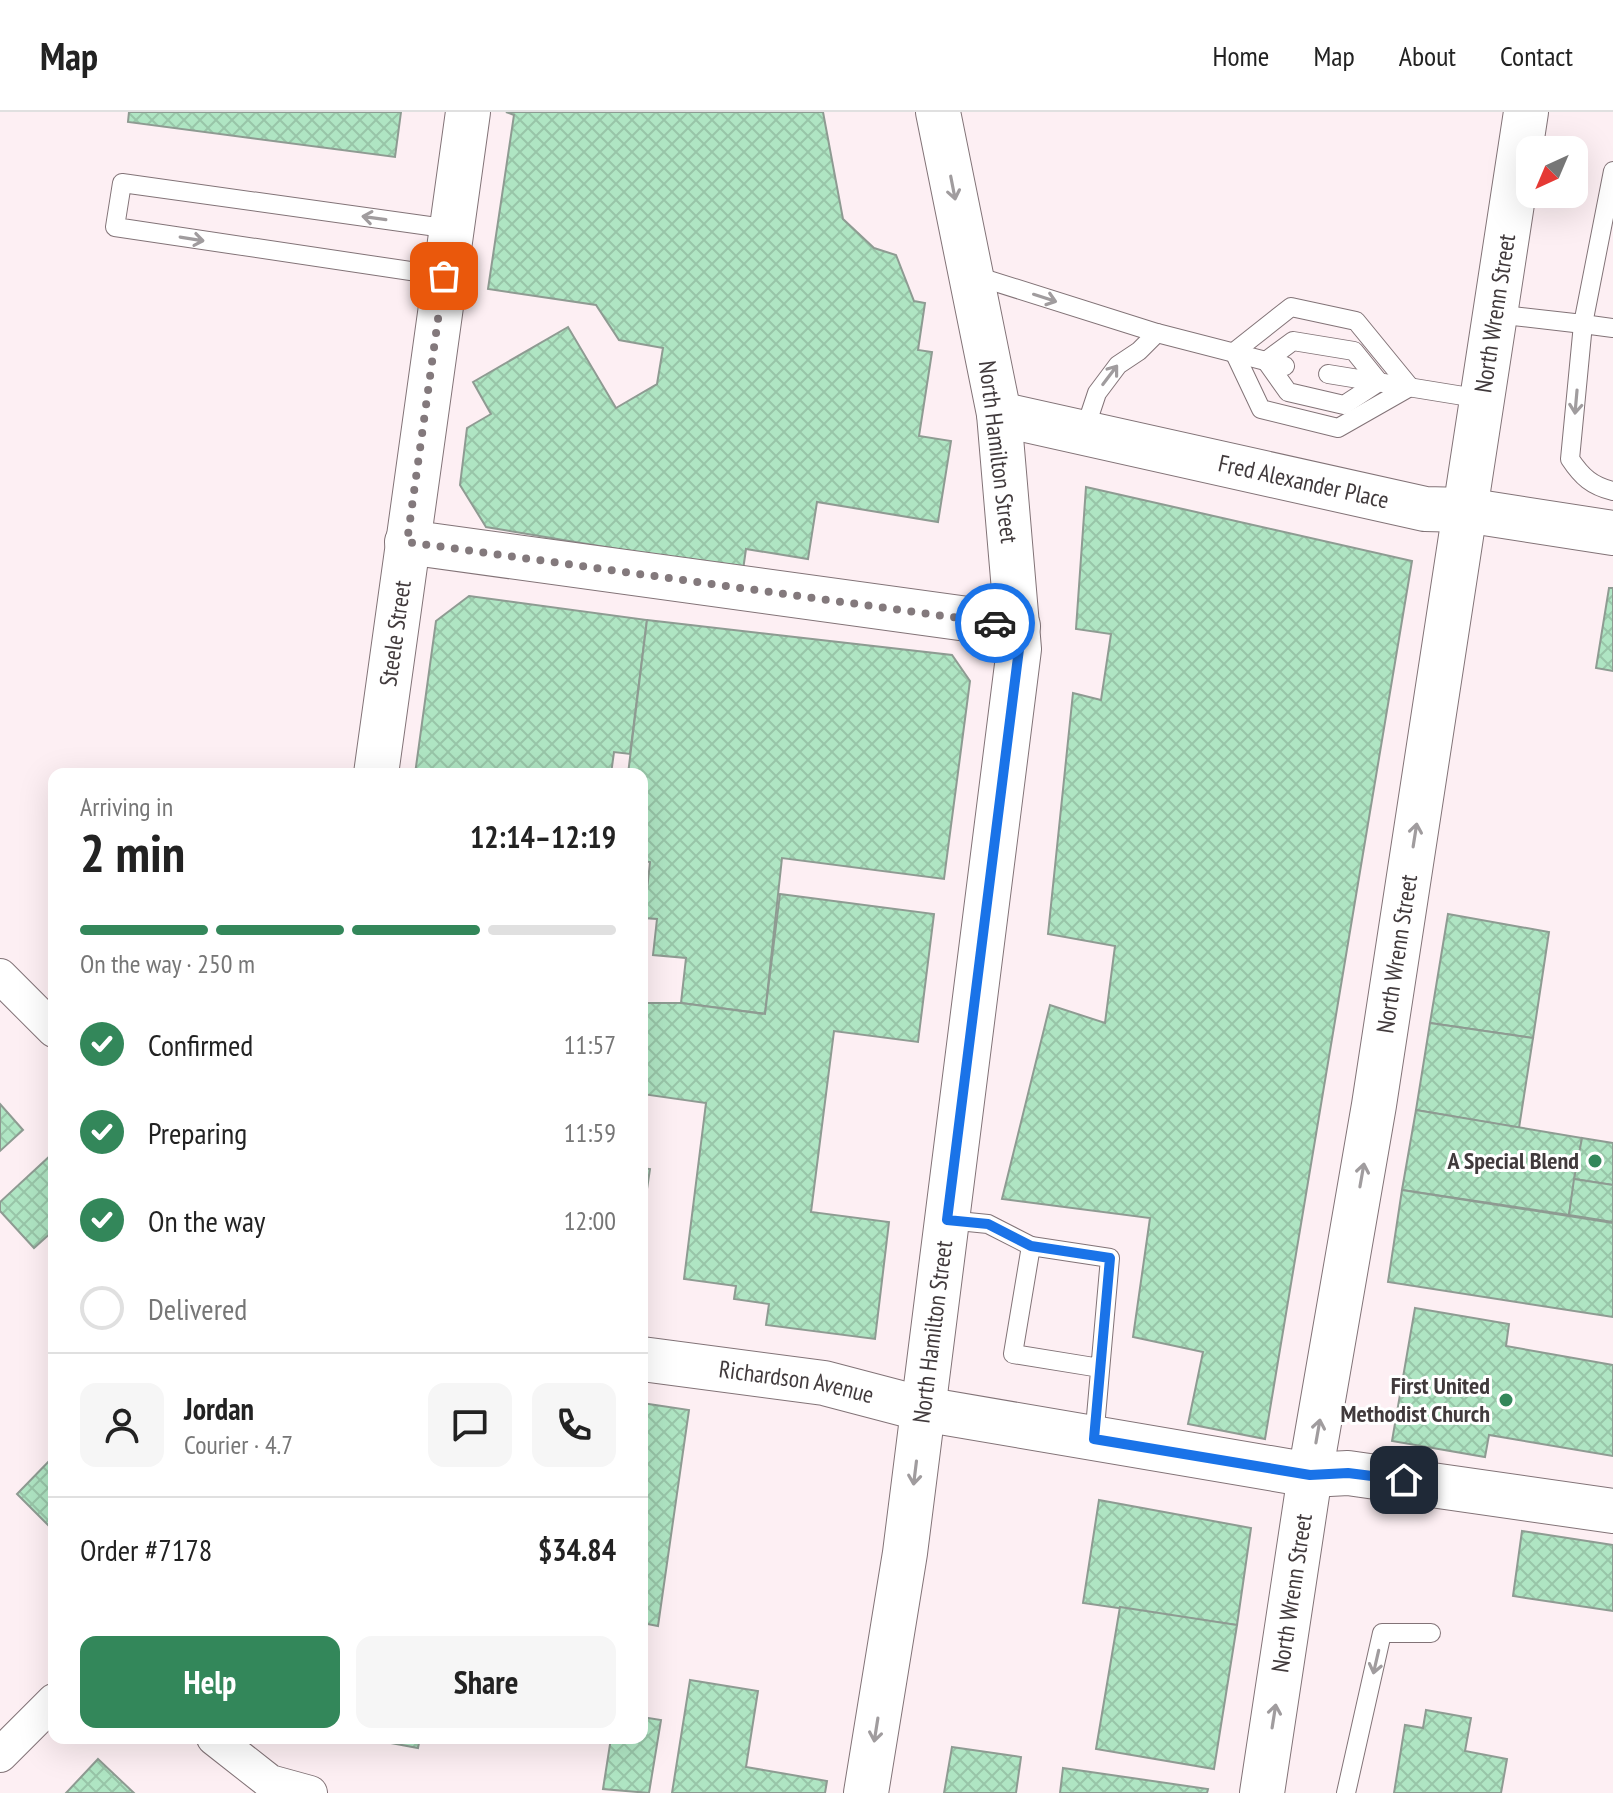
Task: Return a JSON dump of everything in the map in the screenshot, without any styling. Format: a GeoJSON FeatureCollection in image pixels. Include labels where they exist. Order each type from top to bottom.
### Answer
{"type":"FeatureCollection","features":[{"type":"Feature","properties":{"kind":"street","name":"Steele Street"},"geometry":{"type":"LineString","coordinates":[[377,768],[468,112]]}},
{"type":"Feature","properties":{"kind":"street","name":"North Hamilton Street"},"geometry":{"type":"LineString","coordinates":[[866,1793],[905,1553],[1019,649],[999,414],[938,112]]}},
{"type":"Feature","properties":{"kind":"street","name":"North Wrenn Street"},"geometry":{"type":"LineString","coordinates":[[1262,1793],[1310,1475],[1374,1105],[1526,112]]}},
{"type":"Feature","properties":{"kind":"street","name":"Fred Alexander Place"},"geometry":{"type":"LineString","coordinates":[[999,414],[1425,509],[1465,510],[1613,533]]}},
{"type":"Feature","properties":{"kind":"street"},"geometry":{"type":"LineString","coordinates":[[407,542],[1018,626]]}},
{"type":"Feature","properties":{"kind":"street"},"geometry":{"type":"LineString","coordinates":[[6,993],[48,1025]]}},
{"type":"Feature","properties":{"kind":"street","name":"Richardson Avenue"},"geometry":{"type":"LineString","coordinates":[[648,1360],[824,1383],[923,1409],[1310,1475],[1348,1473],[1613,1511]]}},
{"type":"Feature","properties":{"kind":"street"},"geometry":{"type":"LineString","coordinates":[[0,1755],[48,1707]]}},
{"type":"Feature","properties":{"kind":"street"},"geometry":{"type":"LineString","coordinates":[[222,1744],[270,1782],[310,1793]]}},
{"type":"Feature","properties":{"kind":"lane"},"geometry":{"type":"LineString","coordinates":[[1613,171],[1583,324],[1570,459],[1594,486],[1613,491]]}},
{"type":"Feature","properties":{"kind":"lane"},"geometry":{"type":"LineString","coordinates":[[444,276],[115,227],[122,183],[451,229]]}},
{"type":"Feature","properties":{"kind":"lane"},"geometry":{"type":"LineString","coordinates":[[971,274],[1157,333],[1285,366]]}},
{"type":"Feature","properties":{"kind":"lane"},"geometry":{"type":"LineString","coordinates":[[1234,352],[1291,307],[1356,321],[1410,387]]}},
{"type":"Feature","properties":{"kind":"lane"},"geometry":{"type":"LineString","coordinates":[[1495,314],[1613,328]]}},
{"type":"Feature","properties":{"kind":"lane"},"geometry":{"type":"LineString","coordinates":[[1084,432],[1097,393],[1111,374],[1157,333]]}},
{"type":"Feature","properties":{"kind":"lane"},"geometry":{"type":"LineString","coordinates":[[1266,361],[1293,341],[1354,351],[1379,382]]}},
{"type":"Feature","properties":{"kind":"lane"},"geometry":{"type":"LineString","coordinates":[[1234,352],[1261,409],[1338,428],[1410,387]]}},
{"type":"Feature","properties":{"kind":"lane"},"geometry":{"type":"LineString","coordinates":[[1266,361],[1288,392],[1344,405],[1379,382]]}},
{"type":"Feature","properties":{"kind":"lane"},"geometry":{"type":"LineString","coordinates":[[1328,374],[1482,399]]}},
{"type":"Feature","properties":{"kind":"lane"},"geometry":{"type":"LineString","coordinates":[[947,1220],[988,1224],[1031,1246],[1110,1258],[1094,1439]]}},
{"type":"Feature","properties":{"kind":"lane"},"geometry":{"type":"LineString","coordinates":[[1031,1246],[1013,1354],[1100,1368]]}},
{"type":"Feature","properties":{"kind":"lane"},"geometry":{"type":"LineString","coordinates":[[1346,1790],[1382,1633],[1431,1633]]}},
{"type":"Feature","properties":{"kind":"building"},"geometry":{"type":"Polygon","coordinates":[[[129,112],[401,112],[395,157],[128,122],[129,112]]]}},
{"type":"Feature","properties":{"kind":"building"},"geometry":{"type":"Polygon","coordinates":[[[506,112],[823,112],[843,219],[874,248],[896,255],[914,301],[925,303],[918,350],[932,352],[919,436],[951,441],[938,522],[817,502],[808,559],[746,549],[743,570],[486,527],[460,485],[467,428],[491,414],[473,382],[568,327],[616,408],[657,384],[663,348],[619,340],[596,305],[488,289],[514,115],[506,112]]]}},
{"type":"Feature","properties":{"kind":"building"},"geometry":{"type":"Polygon","coordinates":[[[1086,487],[1412,561],[1265,1439],[1188,1424],[1203,1352],[1133,1337],[1150,1218],[1002,1199],[1050,1005],[1105,1023],[1115,946],[1048,934],[1073,693],[1101,700],[1111,634],[1076,629],[1086,487]]]}},
{"type":"Feature","properties":{"kind":"building"},"geometry":{"type":"Polygon","coordinates":[[[1609,588],[1613,588],[1613,671],[1596,668],[1609,588]]]}},
{"type":"Feature","properties":{"kind":"building"},"geometry":{"type":"Polygon","coordinates":[[[469,596],[647,620],[630,754],[614,752],[612,768],[416,768],[436,621],[469,596]]]}},
{"type":"Feature","properties":{"kind":"building"},"geometry":{"type":"Polygon","coordinates":[[[647,620],[952,655],[970,681],[944,879],[782,858],[765,1014],[681,1003],[686,958],[653,955],[657,919],[648,918],[648,768],[629,768],[647,620]]]}},
{"type":"Feature","properties":{"kind":"building"},"geometry":{"type":"Polygon","coordinates":[[[780,894],[934,914],[918,1042],[834,1031],[811,1212],[889,1222],[875,1339],[766,1325],[769,1304],[734,1299],[736,1286],[684,1279],[706,1103],[648,1095],[648,1003],[681,1003],[765,1014],[780,894]]]}},
{"type":"Feature","properties":{"kind":"building"},"geometry":{"type":"Polygon","coordinates":[[[1448,914],[1549,932],[1533,1038],[1430,1023],[1448,914]]]}},
{"type":"Feature","properties":{"kind":"building"},"geometry":{"type":"Polygon","coordinates":[[[1430,1023],[1533,1038],[1519,1128],[1416,1110],[1430,1023]]]}},
{"type":"Feature","properties":{"kind":"building"},"geometry":{"type":"Polygon","coordinates":[[[0,1104],[23,1130],[0,1151],[0,1104]]]}},
{"type":"Feature","properties":{"kind":"building"},"geometry":{"type":"Polygon","coordinates":[[[1416,1110],[1582,1138],[1569,1215],[1402,1190],[1416,1110]]]}},
{"type":"Feature","properties":{"kind":"building","name":"A Special Blend"},"geometry":{"type":"Polygon","coordinates":[[[1582,1138],[1613,1143],[1613,1185],[1574,1179],[1582,1138]]]}},
{"type":"Feature","properties":{"kind":"building"},"geometry":{"type":"Polygon","coordinates":[[[48,1158],[48,1235],[34,1248],[0,1211],[0,1202],[48,1158]]]}},
{"type":"Feature","properties":{"kind":"building"},"geometry":{"type":"Polygon","coordinates":[[[1574,1179],[1613,1185],[1613,1222],[1569,1215],[1574,1179]]]}},
{"type":"Feature","properties":{"kind":"building"},"geometry":{"type":"Polygon","coordinates":[[[1402,1190],[1613,1223],[1613,1317],[1388,1282],[1402,1190]]]}},
{"type":"Feature","properties":{"kind":"building","name":"First United Methodist Church"},"geometry":{"type":"Polygon","coordinates":[[[1415,1308],[1509,1324],[1506,1346],[1613,1365],[1613,1456],[1489,1435],[1485,1457],[1392,1441],[1415,1308]]]}},
{"type":"Feature","properties":{"kind":"building"},"geometry":{"type":"Polygon","coordinates":[[[648,1404],[689,1410],[658,1626],[648,1624],[648,1404]]]}},
{"type":"Feature","properties":{"kind":"building"},"geometry":{"type":"Polygon","coordinates":[[[48,1462],[48,1525],[17,1494],[48,1462]]]}},
{"type":"Feature","properties":{"kind":"building"},"geometry":{"type":"Polygon","coordinates":[[[1099,1500],[1251,1528],[1237,1625],[1083,1603],[1099,1500]]]}},
{"type":"Feature","properties":{"kind":"building"},"geometry":{"type":"Polygon","coordinates":[[[1522,1531],[1613,1545],[1613,1611],[1513,1596],[1522,1531]]]}},
{"type":"Feature","properties":{"kind":"building"},"geometry":{"type":"Polygon","coordinates":[[[1120,1607],[1237,1625],[1214,1769],[1096,1749],[1120,1607]]]}},
{"type":"Feature","properties":{"kind":"building"},"geometry":{"type":"Polygon","coordinates":[[[690,1680],[758,1691],[746,1767],[827,1781],[825,1793],[672,1793],[690,1680]]]}},
{"type":"Feature","properties":{"kind":"building"},"geometry":{"type":"Polygon","coordinates":[[[1426,1710],[1471,1718],[1465,1751],[1507,1759],[1501,1793],[1394,1793],[1405,1725],[1423,1728],[1426,1710]]]}},
{"type":"Feature","properties":{"kind":"building"},"geometry":{"type":"Polygon","coordinates":[[[648,1718],[661,1720],[649,1793],[603,1789],[610,1744],[648,1744],[648,1718]]]}},
{"type":"Feature","properties":{"kind":"building"},"geometry":{"type":"Polygon","coordinates":[[[396,1744],[419,1744],[418,1748],[396,1744]]]}},
{"type":"Feature","properties":{"kind":"building"},"geometry":{"type":"Polygon","coordinates":[[[952,1747],[1021,1757],[1016,1793],[944,1793],[952,1747]]]}},
{"type":"Feature","properties":{"kind":"building"},"geometry":{"type":"Polygon","coordinates":[[[98,1759],[134,1793],[66,1793],[98,1759]]]}},
{"type":"Feature","properties":{"kind":"building"},"geometry":{"type":"Polygon","coordinates":[[[1063,1768],[1208,1789],[1207,1793],[1060,1793],[1063,1768]]]}},
{"type":"Feature","properties":{"kind":"way so far"},"geometry":{"type":"LineString","coordinates":[[444,276],[407,542],[995,623]]}},
{"type":"Feature","properties":{"kind":"place","name":"A Special Blend"},"geometry":{"type":"Point","coordinates":[1595,1161]}},
{"type":"Feature","properties":{"kind":"place","name":"First United Methodist Church"},"geometry":{"type":"Point","coordinates":[1506,1400]}},
{"type":"Feature","properties":{"kind":"route"},"geometry":{"type":"LineString","coordinates":[[995,623],[1018,626],[1019,649],[947,1220],[988,1224],[1031,1246],[1110,1258],[1094,1439],[1310,1475],[1348,1473],[1404,1480]]}}]}
